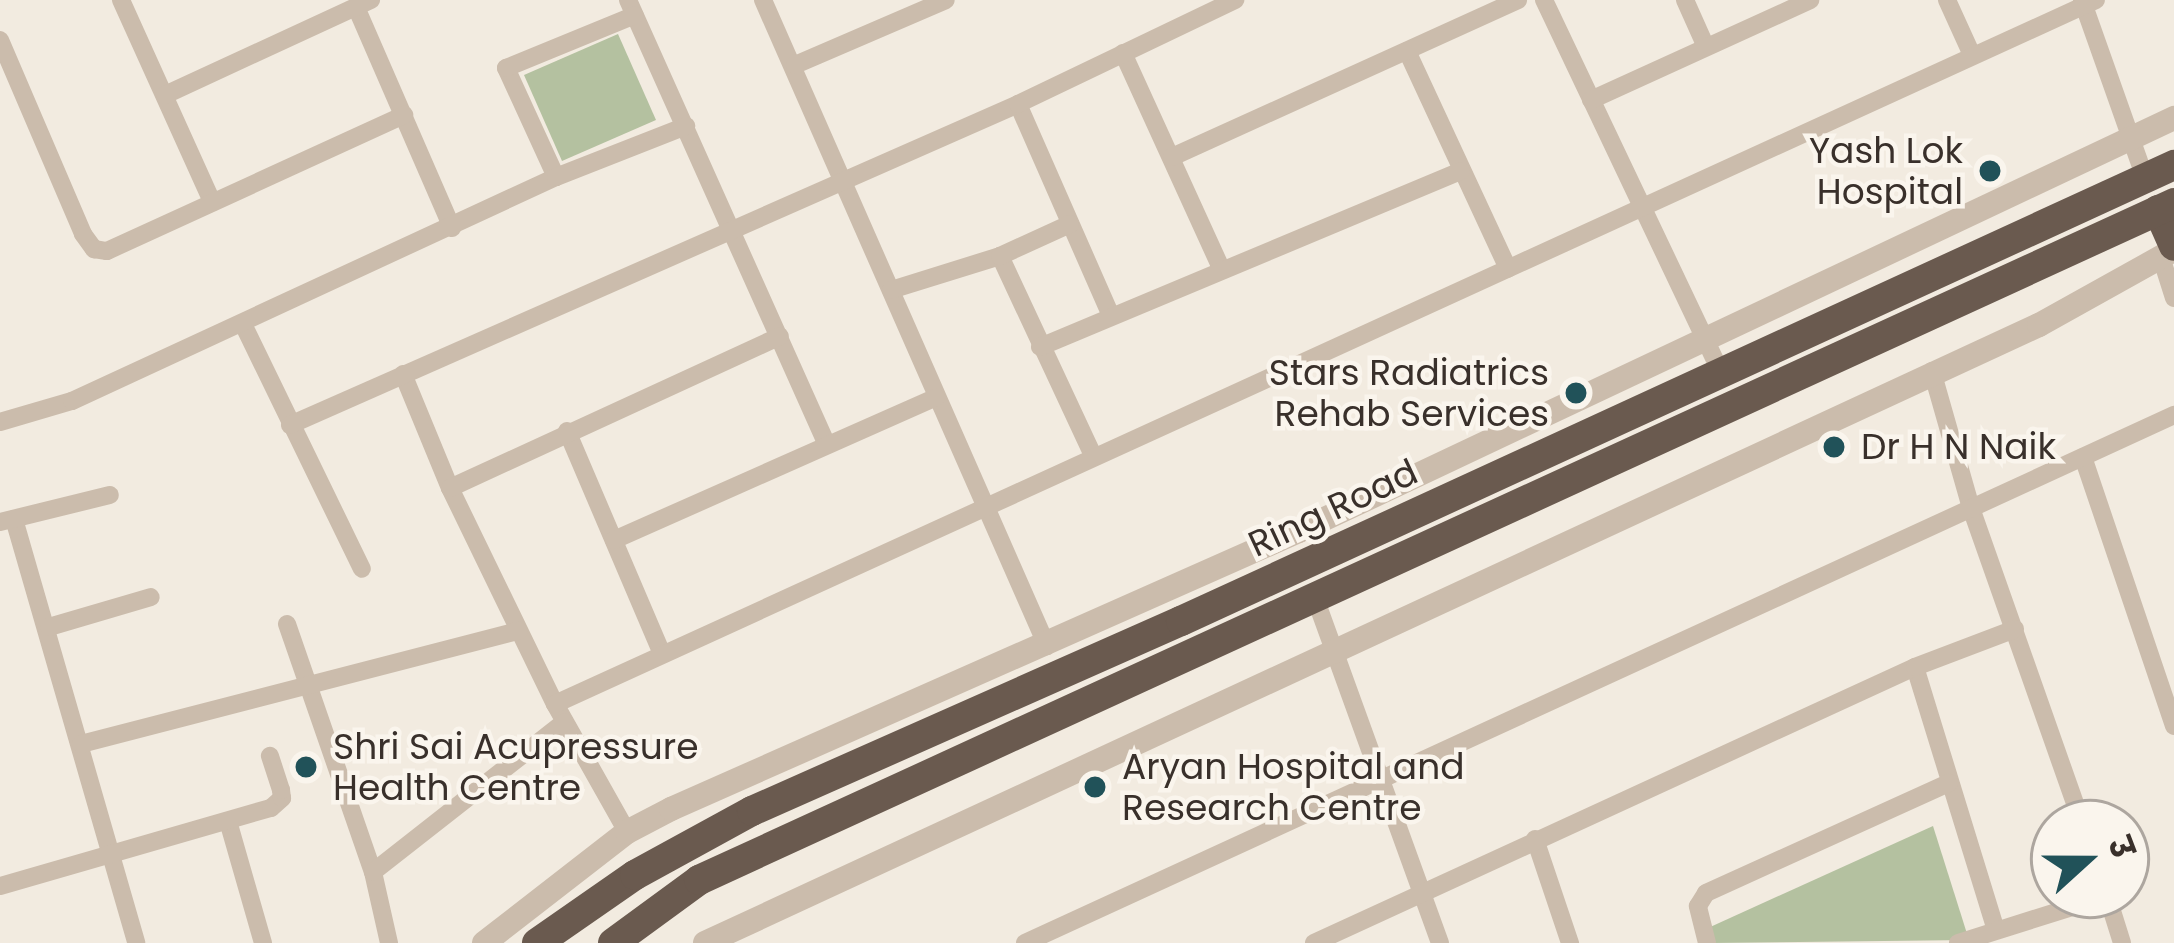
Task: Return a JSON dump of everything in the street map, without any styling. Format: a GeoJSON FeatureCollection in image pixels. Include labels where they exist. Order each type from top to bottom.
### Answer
{"type":"FeatureCollection","features":[{"type":"Feature","properties":{"kind":"highway","name":"Ring Road"},"geometry":{"type":"LineString","coordinates":[[537,943],[635,875],[752,811],[1315,560],[2174,165]]}},
{"type":"Feature","properties":{"kind":"highway","name":"Ring Road"},"geometry":{"type":"LineString","coordinates":[[613,943],[699,880],[2166,207]]}},
{"type":"Feature","properties":{"kind":"highway"},"geometry":{"type":"LineString","coordinates":[[2166,207],[2170,251]]}},
{"type":"Feature","properties":{"kind":"highway"},"geometry":{"type":"LineString","coordinates":[[1299,531],[1315,560]]}},
{"type":"Feature","properties":{"kind":"street"},"geometry":{"type":"LineString","coordinates":[[121,0],[212,202]]}},
{"type":"Feature","properties":{"kind":"street"},"geometry":{"type":"LineString","coordinates":[[763,0],[1047,646]]}},
{"type":"Feature","properties":{"kind":"street"},"geometry":{"type":"LineString","coordinates":[[795,65],[897,9],[946,0]]}},
{"type":"Feature","properties":{"kind":"street"},"geometry":{"type":"LineString","coordinates":[[290,425],[1018,104],[1235,0]]}},
{"type":"Feature","properties":{"kind":"street"},"geometry":{"type":"LineString","coordinates":[[1172,157],[1517,0]]}},
{"type":"Feature","properties":{"kind":"street"},"geometry":{"type":"LineString","coordinates":[[1544,0],[1721,372]]}},
{"type":"Feature","properties":{"kind":"street"},"geometry":{"type":"LineString","coordinates":[[1685,0],[1706,47]]}},
{"type":"Feature","properties":{"kind":"street"},"geometry":{"type":"LineString","coordinates":[[1591,100],[1810,0]]}},
{"type":"Feature","properties":{"kind":"street"},"geometry":{"type":"LineString","coordinates":[[1947,0],[1971,53]]}},
{"type":"Feature","properties":{"kind":"street"},"geometry":{"type":"LineString","coordinates":[[374,872],[559,713],[662,654],[2087,2],[2145,178]]}},
{"type":"Feature","properties":{"kind":"street"},"geometry":{"type":"LineString","coordinates":[[164,95],[363,3],[452,228]]}},
{"type":"Feature","properties":{"kind":"street"},"geometry":{"type":"LineString","coordinates":[[556,177],[506,68],[632,8],[826,443]]}},
{"type":"Feature","properties":{"kind":"street"},"geometry":{"type":"LineString","coordinates":[[0,40],[82,234],[94,249],[107,251],[404,115]]}},
{"type":"Feature","properties":{"kind":"street"},"geometry":{"type":"LineString","coordinates":[[1407,51],[1508,269]]}},
{"type":"Feature","properties":{"kind":"street"},"geometry":{"type":"LineString","coordinates":[[1123,52],[1221,268]]}},
{"type":"Feature","properties":{"kind":"street"},"geometry":{"type":"LineString","coordinates":[[1018,104],[1110,314]]}},
{"type":"Feature","properties":{"kind":"street"},"geometry":{"type":"LineString","coordinates":[[484,943],[627,832],[1299,531],[2174,118]]}},
{"type":"Feature","properties":{"kind":"street"},"geometry":{"type":"LineString","coordinates":[[1,417],[73,401],[556,177],[686,126]]}},
{"type":"Feature","properties":{"kind":"street"},"geometry":{"type":"LineString","coordinates":[[1040,347],[1462,171]]}},
{"type":"Feature","properties":{"kind":"street"},"geometry":{"type":"LineString","coordinates":[[891,290],[1000,256],[1070,224]]}},
{"type":"Feature","properties":{"kind":"street"},"geometry":{"type":"LineString","coordinates":[[705,943],[2039,325],[2170,251],[2174,298]]}},
{"type":"Feature","properties":{"kind":"street"},"geometry":{"type":"LineString","coordinates":[[1000,256],[1093,455]]}},
{"type":"Feature","properties":{"kind":"street"},"geometry":{"type":"LineString","coordinates":[[243,324],[362,569]]}},
{"type":"Feature","properties":{"kind":"street"},"geometry":{"type":"LineString","coordinates":[[450,488],[567,430],[780,336]]}},
{"type":"Feature","properties":{"kind":"street"},"geometry":{"type":"LineString","coordinates":[[1932,371],[1971,508],[2074,799]]}},
{"type":"Feature","properties":{"kind":"street"},"geometry":{"type":"LineString","coordinates":[[404,374],[450,488],[519,631],[627,832]]}},
{"type":"Feature","properties":{"kind":"street"},"geometry":{"type":"LineString","coordinates":[[614,540],[936,397]]}},
{"type":"Feature","properties":{"kind":"street"},"geometry":{"type":"LineString","coordinates":[[1024,943],[2174,416]]}},
{"type":"Feature","properties":{"kind":"street"},"geometry":{"type":"LineString","coordinates":[[567,430],[662,654]]}},
{"type":"Feature","properties":{"kind":"street"},"geometry":{"type":"LineString","coordinates":[[2083,457],[2174,726]]}},
{"type":"Feature","properties":{"kind":"street"},"geometry":{"type":"LineString","coordinates":[[110,495],[7,520],[49,627],[136,943]]}},
{"type":"Feature","properties":{"kind":"street"},"geometry":{"type":"LineString","coordinates":[[1314,595],[1440,943]]}},
{"type":"Feature","properties":{"kind":"street"},"geometry":{"type":"LineString","coordinates":[[49,627],[151,597]]}},
{"type":"Feature","properties":{"kind":"street"},"geometry":{"type":"LineString","coordinates":[[286,624],[374,872],[389,943]]}},
{"type":"Feature","properties":{"kind":"street"},"geometry":{"type":"LineString","coordinates":[[1314,943],[1916,668],[2015,629]]}},
{"type":"Feature","properties":{"kind":"street"},"geometry":{"type":"LineString","coordinates":[[82,744],[519,631]]}},
{"type":"Feature","properties":{"kind":"street"},"geometry":{"type":"LineString","coordinates":[[1916,668],[1996,930]]}},
{"type":"Feature","properties":{"kind":"street"},"geometry":{"type":"LineString","coordinates":[[0,884],[271,808],[281,798],[270,756]]}},
{"type":"Feature","properties":{"kind":"street"},"geometry":{"type":"LineString","coordinates":[[1707,943],[1698,906],[1706,893],[1949,783]]}},
{"type":"Feature","properties":{"kind":"street"},"geometry":{"type":"LineString","coordinates":[[228,821],[263,943]]}},
{"type":"Feature","properties":{"kind":"street"},"geometry":{"type":"LineString","coordinates":[[1535,839],[1570,943]]}},
{"type":"Feature","properties":{"kind":"street"},"geometry":{"type":"LineString","coordinates":[[1958,943],[2031,919]]}},
{"type":"Feature","properties":{"kind":"green space"},"geometry":{"type":"Polygon","coordinates":[[[618,34],[656,120],[562,161],[524,75],[618,34]]]}},
{"type":"Feature","properties":{"kind":"green space"},"geometry":{"type":"Polygon","coordinates":[[[1933,826],[1969,940],[1713,943],[1708,928],[1933,826]]]}},
{"type":"Feature","properties":{"kind":"place","name":"Yash Lok Hospital"},"geometry":{"type":"Point","coordinates":[1990,171]}},
{"type":"Feature","properties":{"kind":"place","name":"Stars Radiatrics Rehab Services"},"geometry":{"type":"Point","coordinates":[1576,393]}},
{"type":"Feature","properties":{"kind":"place","name":"Dr H N Naik"},"geometry":{"type":"Point","coordinates":[1834,447]}},
{"type":"Feature","properties":{"kind":"place","name":"Shri Sai Acupressure Health Centre"},"geometry":{"type":"Point","coordinates":[306,767]}},
{"type":"Feature","properties":{"kind":"place","name":"Aryan Hospital and Research Centre"},"geometry":{"type":"Point","coordinates":[1095,787]}}]}
